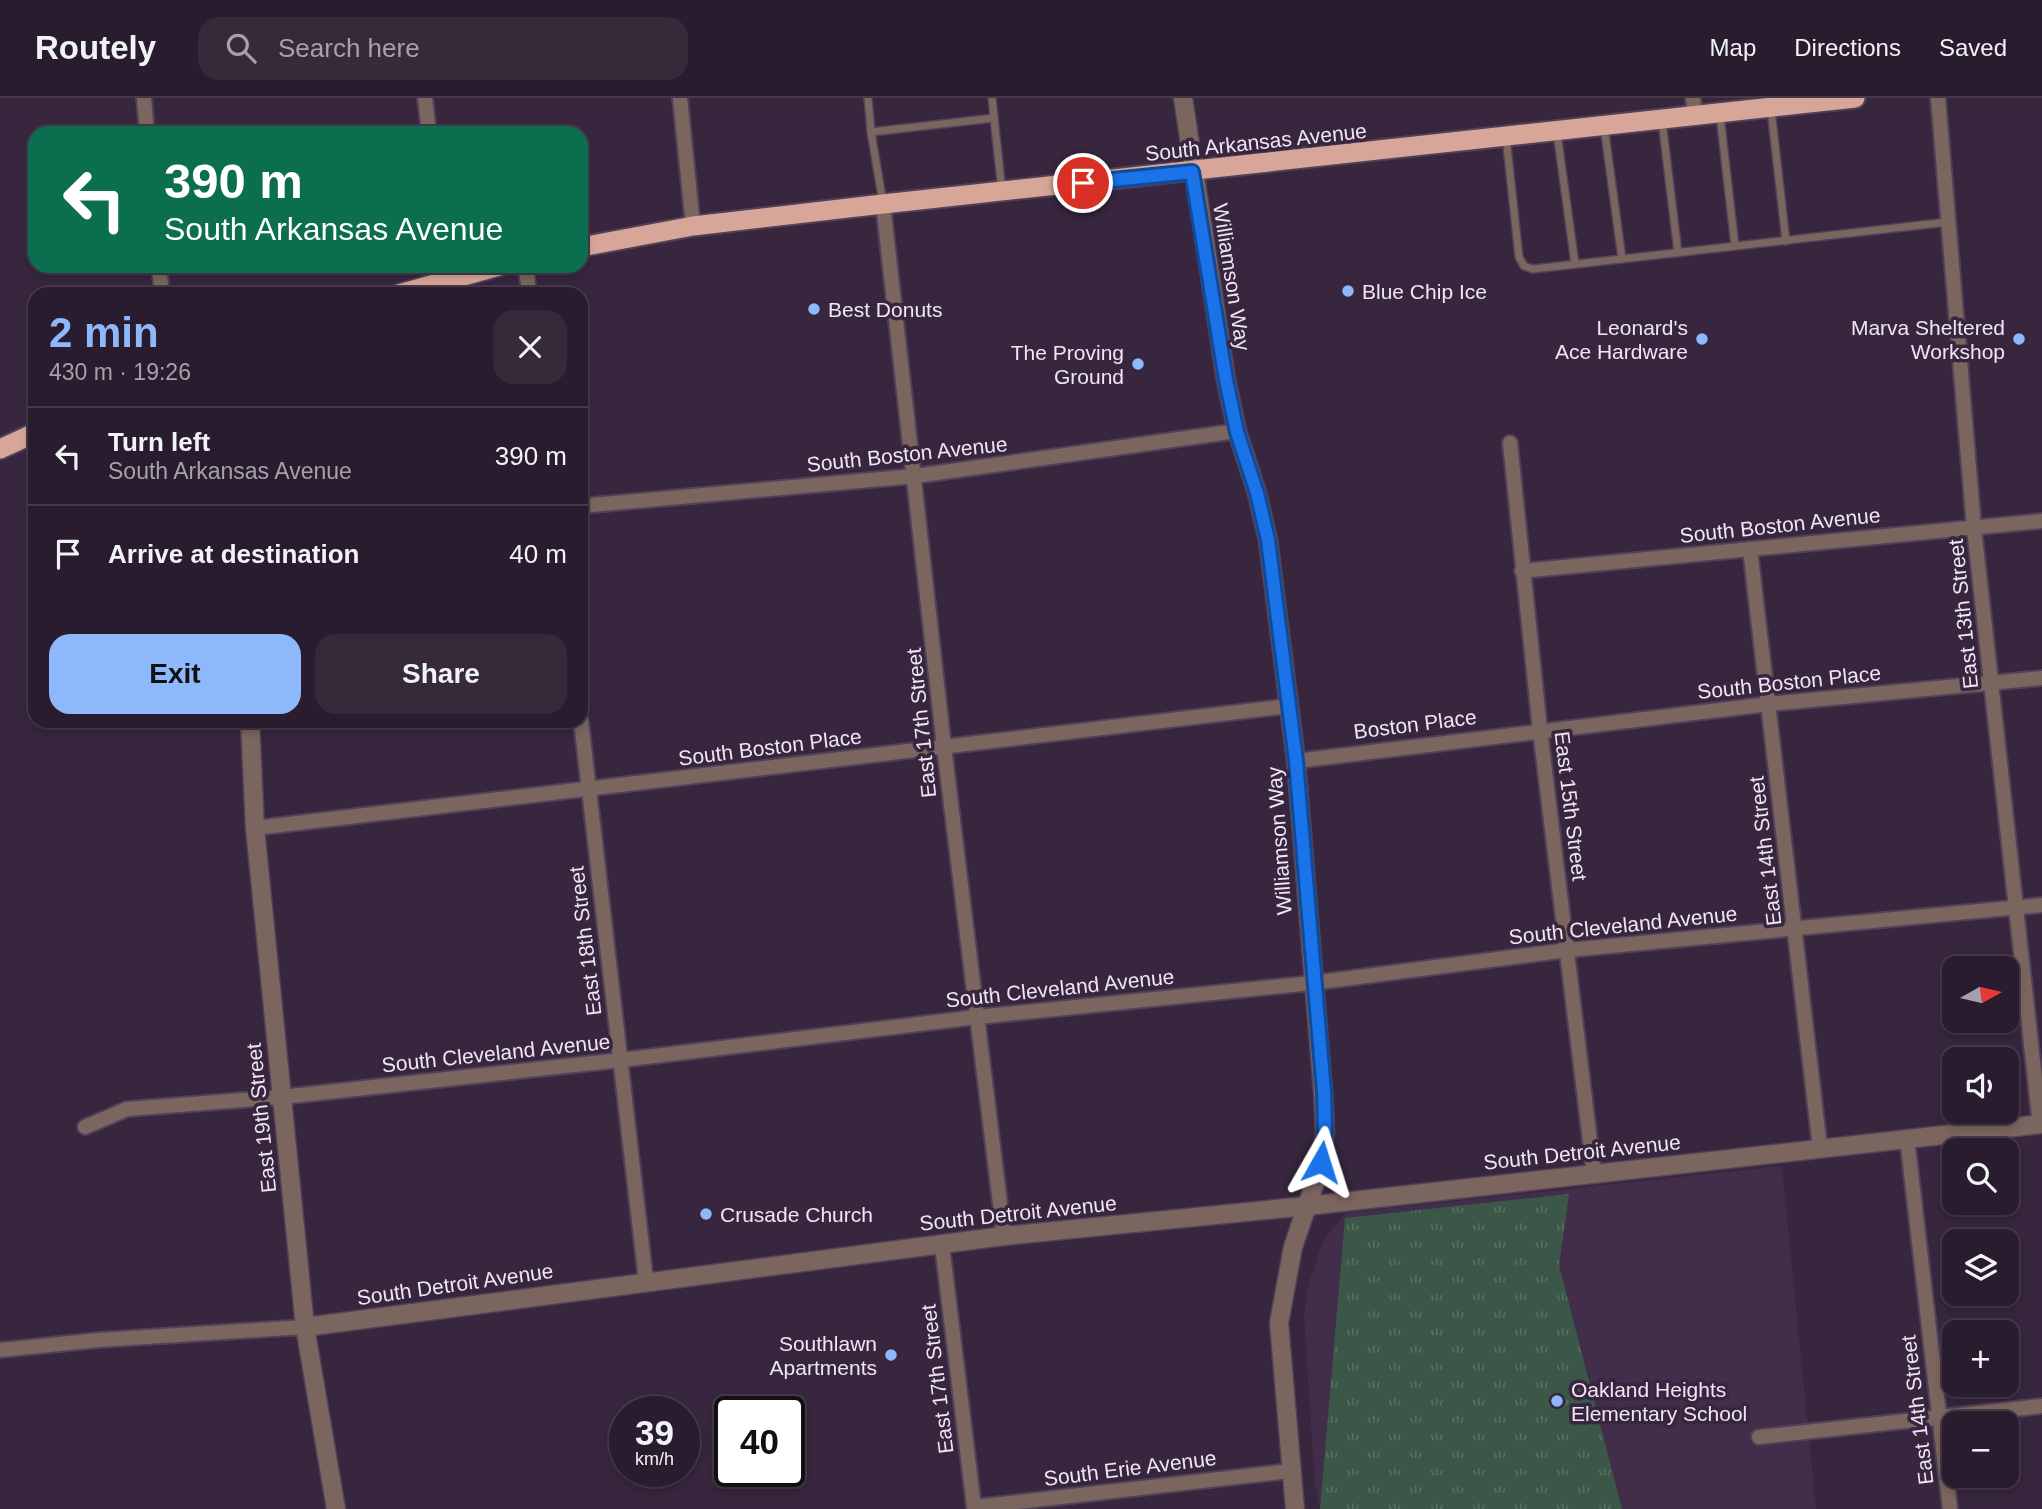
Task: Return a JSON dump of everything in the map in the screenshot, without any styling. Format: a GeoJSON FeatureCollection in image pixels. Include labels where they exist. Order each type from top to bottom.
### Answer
{"type":"FeatureCollection","features":[{"type":"Feature","properties":{"kind":"highway","name":"South Arkansas Avenue"},"geometry":{"type":"LineString","coordinates":[[588,246],[693,226],[1661,118],[1694,106],[1719,112],[1854,98]]}},
{"type":"Feature","properties":{"kind":"highway"},"geometry":{"type":"LineString","coordinates":[[414,287],[444,273]]}},
{"type":"Feature","properties":{"kind":"highway"},"geometry":{"type":"LineString","coordinates":[[0,449],[28,436]]}},
{"type":"Feature","properties":{"kind":"street"},"geometry":{"type":"LineString","coordinates":[[144,98],[146,126]]}},
{"type":"Feature","properties":{"kind":"street"},"geometry":{"type":"LineString","coordinates":[[425,98],[428,126]]}},
{"type":"Feature","properties":{"kind":"street"},"geometry":{"type":"LineString","coordinates":[[681,98],[693,226]]}},
{"type":"Feature","properties":{"kind":"street","name":"Williamson Way"},"geometry":{"type":"LineString","coordinates":[[1183,98],[1192,172],[1237,432],[1257,493],[1268,540],[1296,761],[1325,1131],[1321,1162],[1290,1259],[1279,1323],[1294,1509]]}},
{"type":"Feature","properties":{"kind":"street","name":"East 13th Street"},"geometry":{"type":"LineString","coordinates":[[1938,98],[1974,528],[2014,908],[2041,1124]]}},
{"type":"Feature","properties":{"kind":"street","name":"East 17th Street"},"geometry":{"type":"LineString","coordinates":[[883,204],[944,747],[1004,1236]]}},
{"type":"Feature","properties":{"kind":"street","name":"South Boston Avenue"},"geometry":{"type":"LineString","coordinates":[[588,505],[915,476],[1237,432]]}},
{"type":"Feature","properties":{"kind":"street","name":"East 15th Street"},"geometry":{"type":"LineString","coordinates":[[1510,443],[1540,730],[1594,1174]]}},
{"type":"Feature","properties":{"kind":"street","name":"South Boston Avenue"},"geometry":{"type":"LineString","coordinates":[[1522,571],[2042,521]]}},
{"type":"Feature","properties":{"kind":"street","name":"East 14th Street"},"geometry":{"type":"LineString","coordinates":[[1751,549],[1819,1149]]}},
{"type":"Feature","properties":{"kind":"street","name":"South Boston Place"},"geometry":{"type":"LineString","coordinates":[[1540,730],[1769,704],[2042,678]]}},
{"type":"Feature","properties":{"kind":"street","name":"South Boston Place"},"geometry":{"type":"LineString","coordinates":[[255,828],[1289,706]]}},
{"type":"Feature","properties":{"kind":"street","name":"East 19th Street"},"geometry":{"type":"LineString","coordinates":[[250,728],[255,828],[305,1327],[336,1509]]}},
{"type":"Feature","properties":{"kind":"street","name":"East 18th Street"},"geometry":{"type":"LineString","coordinates":[[582,728],[646,1281]]}},
{"type":"Feature","properties":{"kind":"street","name":"Boston Place"},"geometry":{"type":"LineString","coordinates":[[1296,761],[1540,730]]}},
{"type":"Feature","properties":{"kind":"street","name":"South Cleveland Avenue"},"geometry":{"type":"LineString","coordinates":[[85,1127],[127,1109],[282,1097],[621,1060],[978,1017],[1312,983],[1568,950],[2042,905]]}},
{"type":"Feature","properties":{"kind":"street","name":"South Detroit Avenue"},"geometry":{"type":"LineString","coordinates":[[0,1350],[99,1340],[305,1327],[1004,1236],[1307,1206],[2041,1124]]}},
{"type":"Feature","properties":{"kind":"street","name":"East 14th Street"},"geometry":{"type":"LineString","coordinates":[[1907,1138],[1950,1509]]}},
{"type":"Feature","properties":{"kind":"street","name":"East 17th Street"},"geometry":{"type":"LineString","coordinates":[[942,1245],[974,1507]]}},
{"type":"Feature","properties":{"kind":"street"},"geometry":{"type":"LineString","coordinates":[[1759,1437],[2042,1406]]}},
{"type":"Feature","properties":{"kind":"street","name":"South Erie Avenue"},"geometry":{"type":"LineString","coordinates":[[974,1507],[1290,1471]]}},
{"type":"Feature","properties":{"kind":"lane"},"geometry":{"type":"LineString","coordinates":[[868,98],[883,204]]}},
{"type":"Feature","properties":{"kind":"lane"},"geometry":{"type":"LineString","coordinates":[[992,98],[1002,192]]}},
{"type":"Feature","properties":{"kind":"lane"},"geometry":{"type":"LineString","coordinates":[[1770,107],[1786,241]]}},
{"type":"Feature","properties":{"kind":"lane"},"geometry":{"type":"LineString","coordinates":[[1719,112],[1735,246]]}},
{"type":"Feature","properties":{"kind":"lane"},"geometry":{"type":"LineString","coordinates":[[871,132],[994,118]]}},
{"type":"Feature","properties":{"kind":"lane"},"geometry":{"type":"LineString","coordinates":[[1661,118],[1678,253]]}},
{"type":"Feature","properties":{"kind":"lane"},"geometry":{"type":"LineString","coordinates":[[1604,125],[1622,259]]}},
{"type":"Feature","properties":{"kind":"lane"},"geometry":{"type":"LineString","coordinates":[[1557,131],[1575,264]]}},
{"type":"Feature","properties":{"kind":"lane"},"geometry":{"type":"LineString","coordinates":[[1506,137],[1521,263],[1533,269],[1949,222]]}},
{"type":"Feature","properties":{"kind":"shaded area","name":"Oakland Heights Elementary School"},"geometry":{"type":"Polygon","coordinates":[[[1782,1166],[1816,1509],[1320,1509],[1315,1485],[1304,1317],[1308,1286],[1323,1241],[1345,1213],[1782,1166]]]}},
{"type":"Feature","properties":{"kind":"green space"},"geometry":{"type":"Polygon","coordinates":[[[1569,1194],[1559,1265],[1622,1509],[1320,1509],[1345,1218],[1569,1194]]]}},
{"type":"Feature","properties":{"kind":"place","name":"Blue Chip Ice"},"geometry":{"type":"Point","coordinates":[1348,291]}},
{"type":"Feature","properties":{"kind":"place","name":"Best Donuts"},"geometry":{"type":"Point","coordinates":[814,309]}},
{"type":"Feature","properties":{"kind":"place","name":"Leonard's Ace Hardware"},"geometry":{"type":"Point","coordinates":[1702,339]}},
{"type":"Feature","properties":{"kind":"place","name":"Marva Sheltered Workshop"},"geometry":{"type":"Point","coordinates":[2019,339]}},
{"type":"Feature","properties":{"kind":"place","name":"The Proving Ground"},"geometry":{"type":"Point","coordinates":[1138,364]}},
{"type":"Feature","properties":{"kind":"place","name":"Crusade Church"},"geometry":{"type":"Point","coordinates":[706,1214]}},
{"type":"Feature","properties":{"kind":"place","name":"Southlawn Apartments"},"geometry":{"type":"Point","coordinates":[891,1355]}},
{"type":"Feature","properties":{"kind":"place","name":"Oakland Heights Elementary School"},"geometry":{"type":"Point","coordinates":[1557,1401]}},
{"type":"Feature","properties":{"kind":"route"},"geometry":{"type":"LineString","coordinates":[[1083,183],[1192,172],[1226,380],[1237,432],[1257,493],[1268,540],[1296,761],[1312,983],[1324,1092],[1325,1131],[1321,1162]]}}]}
